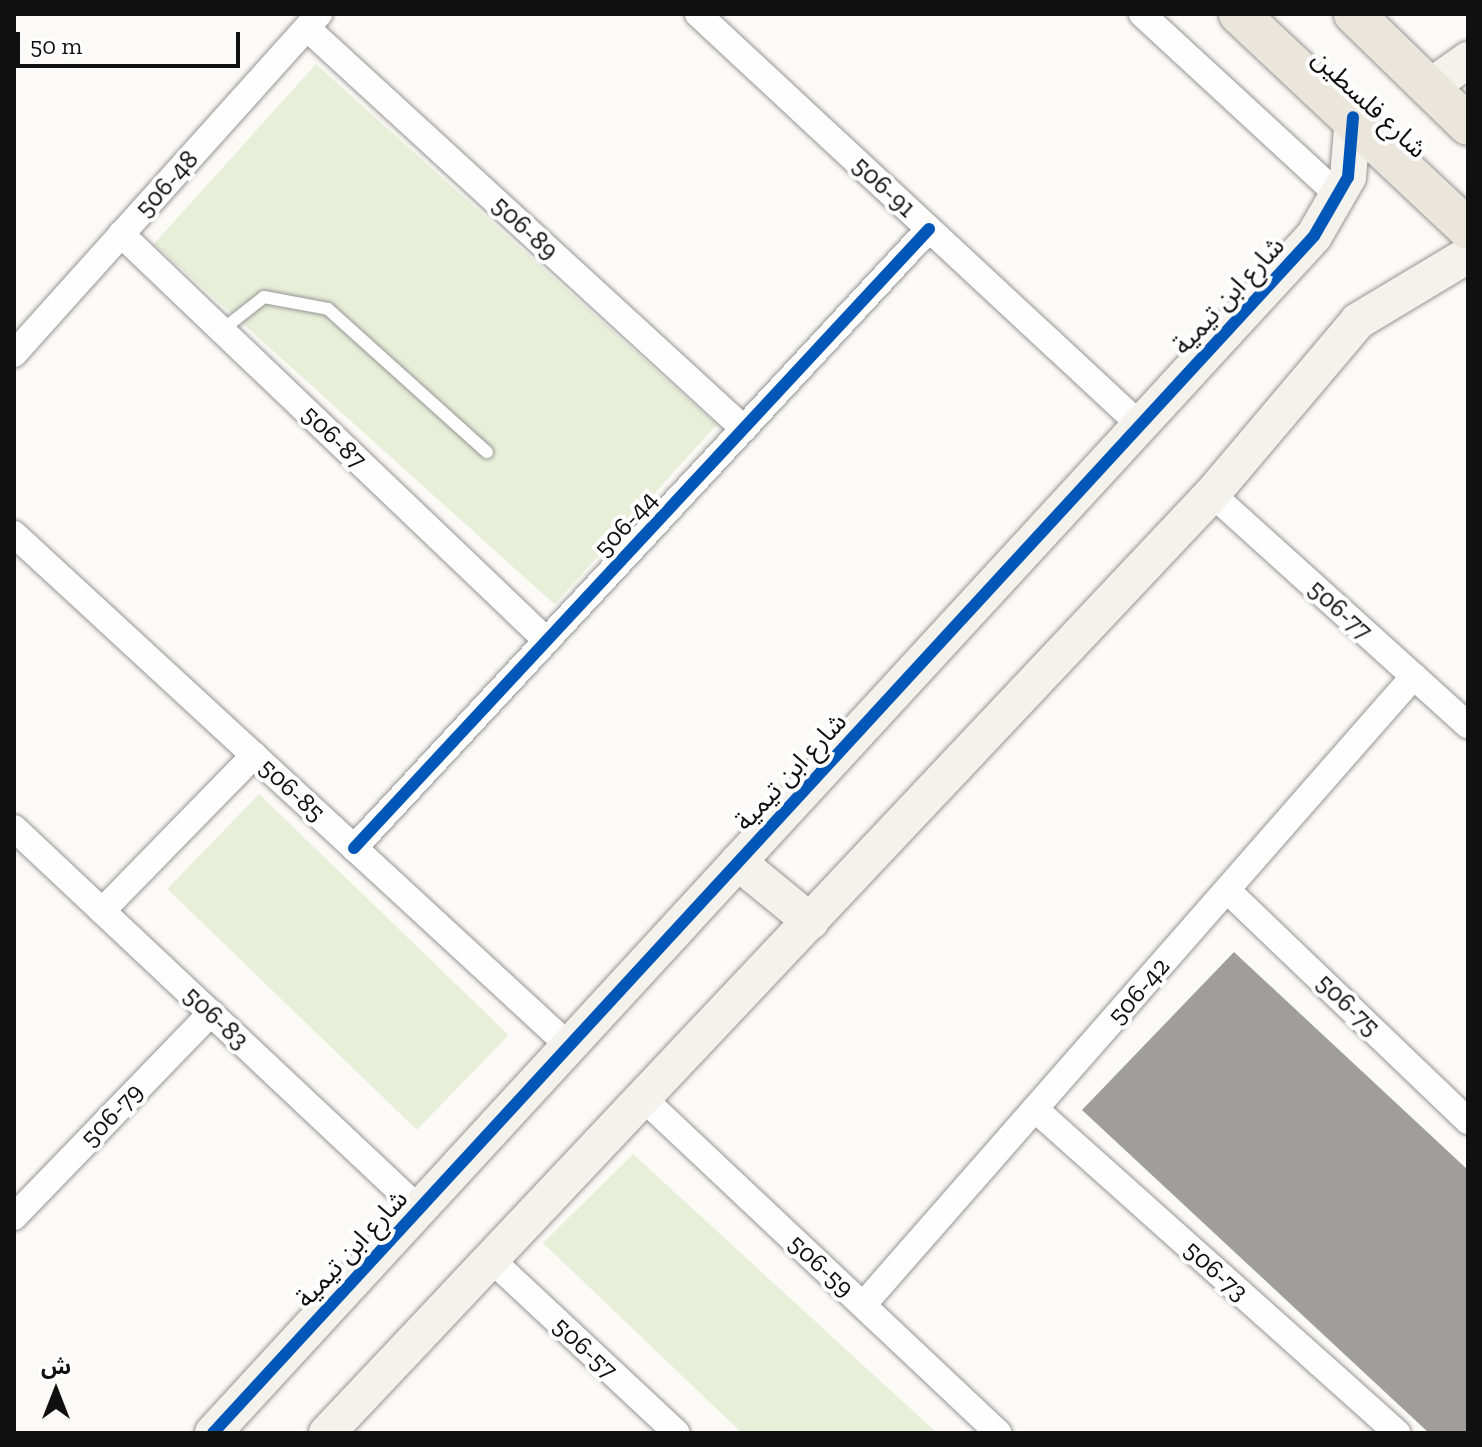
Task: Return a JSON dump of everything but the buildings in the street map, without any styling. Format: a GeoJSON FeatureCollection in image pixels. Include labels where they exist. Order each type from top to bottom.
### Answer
{"type":"FeatureCollection","features":[{"type":"Feature","properties":{"kind":"main road","name":"شارع فلسطين"},"geometry":{"type":"LineString","coordinates":[[1239,14],[1353,117],[1468,229]]}},
{"type":"Feature","properties":{"kind":"main road","name":"شارع فلسطين"},"geometry":{"type":"LineString","coordinates":[[1354,14],[1468,125]]}},
{"type":"Feature","properties":{"kind":"street","name":"506-91"},"geometry":{"type":"LineString","coordinates":[[698,14],[1140,425]]}},
{"type":"Feature","properties":{"kind":"street"},"geometry":{"type":"LineString","coordinates":[[1142,14],[1338,195]]}},
{"type":"Feature","properties":{"kind":"street","name":"506-48"},"geometry":{"type":"LineString","coordinates":[[14,354],[313,21]]}},
{"type":"Feature","properties":{"kind":"street","name":"506-89"},"geometry":{"type":"LineString","coordinates":[[313,21],[744,429]]}},
{"type":"Feature","properties":{"kind":"street"},"geometry":{"type":"LineString","coordinates":[[1430,87],[1468,60]]}},
{"type":"Feature","properties":{"kind":"street","name":"شارع ابن تيمية"},"geometry":{"type":"LineString","coordinates":[[213,1433],[1314,236],[1338,195],[1353,117]]}},
{"type":"Feature","properties":{"kind":"street","name":"506-44"},"geometry":{"type":"LineString","coordinates":[[354,848],[929,229]]}},
{"type":"Feature","properties":{"kind":"street","name":"506-87"},"geometry":{"type":"LineString","coordinates":[[121,234],[547,641]]}},
{"type":"Feature","properties":{"kind":"street"},"geometry":{"type":"LineString","coordinates":[[327,1433],[494,1262],[1212,494],[1358,321],[1468,255]]}},
{"type":"Feature","properties":{"kind":"street","name":"506-77"},"geometry":{"type":"LineString","coordinates":[[1212,494],[1468,725]]}},
{"type":"Feature","properties":{"kind":"street","name":"506-85"},"geometry":{"type":"LineString","coordinates":[[18,545],[254,755],[569,1046]]}},
{"type":"Feature","properties":{"kind":"street","name":"506-42"},"geometry":{"type":"LineString","coordinates":[[863,1305],[1414,676]]}},
{"type":"Feature","properties":{"kind":"street"},"geometry":{"type":"LineString","coordinates":[[102,911],[254,755]]}},
{"type":"Feature","properties":{"kind":"street","name":"506-83"},"geometry":{"type":"LineString","coordinates":[[14,828],[419,1209]]}},
{"type":"Feature","properties":{"kind":"street"},"geometry":{"type":"LineString","coordinates":[[738,862],[811,922]]}},
{"type":"Feature","properties":{"kind":"street","name":"506-75"},"geometry":{"type":"LineString","coordinates":[[1227,890],[1468,1121]]}},
{"type":"Feature","properties":{"kind":"street","name":"506-79"},"geometry":{"type":"LineString","coordinates":[[15,1213],[211,1013]]}},
{"type":"Feature","properties":{"kind":"street","name":"506-59"},"geometry":{"type":"LineString","coordinates":[[644,1099],[998,1433]]}},
{"type":"Feature","properties":{"kind":"street","name":"506-73"},"geometry":{"type":"LineString","coordinates":[[1035,1109],[1397,1433]]}},
{"type":"Feature","properties":{"kind":"street","name":"506-57"},"geometry":{"type":"LineString","coordinates":[[494,1262],[677,1433]]}},
{"type":"Feature","properties":{"kind":"lane"},"geometry":{"type":"LineString","coordinates":[[222,330],[264,297],[300,298],[328,309],[487,452]]}},
{"type":"Feature","properties":{"kind":"green space"},"geometry":{"type":"Polygon","coordinates":[[[316,64],[717,425],[555,605],[154,244],[316,64]]]}},
{"type":"Feature","properties":{"kind":"green space"},"geometry":{"type":"Polygon","coordinates":[[[259,794],[509,1035],[417,1130],[167,889],[259,794]]]}},
{"type":"Feature","properties":{"kind":"green space"},"geometry":{"type":"Polygon","coordinates":[[[633,1154],[937,1433],[742,1433],[543,1243],[633,1154]]]}},
{"type":"Feature","properties":{"kind":"cycle path"},"geometry":{"type":"LineString","coordinates":[[213,1433],[1314,236],[1348,177],[1353,117]]}},
{"type":"Feature","properties":{"kind":"cycle path"},"geometry":{"type":"LineString","coordinates":[[354,848],[929,229]]}}]}
